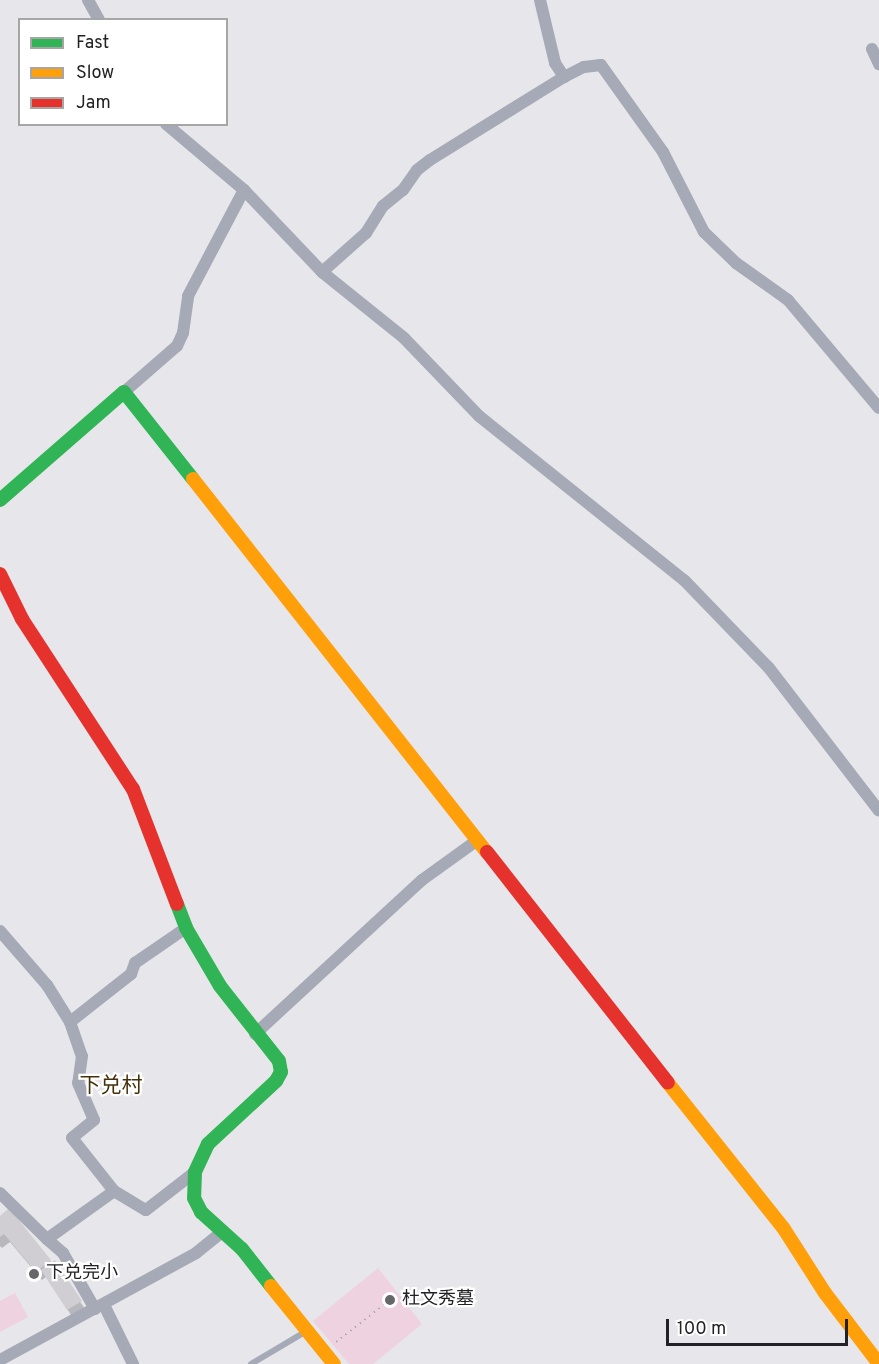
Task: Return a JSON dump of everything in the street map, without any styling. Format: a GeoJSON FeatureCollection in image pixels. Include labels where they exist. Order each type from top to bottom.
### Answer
{"type":"FeatureCollection","features":[{"type":"Feature","properties":{"kind":"street"},"geometry":{"type":"LineString","coordinates":[[88,0],[98,18]]}},
{"type":"Feature","properties":{"kind":"street"},"geometry":{"type":"LineString","coordinates":[[540,0],[555,63],[564,77]]}},
{"type":"Feature","properties":{"kind":"street"},"geometry":{"type":"LineString","coordinates":[[872,49],[879,64]]}},
{"type":"Feature","properties":{"kind":"street"},"geometry":{"type":"LineString","coordinates":[[322,272],[366,233],[383,206],[403,190],[417,170],[564,77],[593,64],[606,69],[663,152],[704,232],[736,263],[788,300],[879,408]]}},
{"type":"Feature","properties":{"kind":"street"},"geometry":{"type":"LineString","coordinates":[[168,126],[244,190],[322,272],[404,338],[479,416],[684,580],[769,668],[879,810]]}},
{"type":"Feature","properties":{"kind":"street"},"geometry":{"type":"LineString","coordinates":[[0,500],[177,346],[183,333],[188,296],[244,190]]}},
{"type":"Feature","properties":{"kind":"street"},"geometry":{"type":"LineString","coordinates":[[124,392],[784,1229],[825,1293],[879,1364]]}},
{"type":"Feature","properties":{"kind":"street"},"geometry":{"type":"LineString","coordinates":[[0,574],[22,619],[133,789],[186,928],[255,1034],[279,1061],[281,1072],[207,1144],[195,1172],[194,1198],[201,1212],[222,1231],[334,1364]]}},
{"type":"Feature","properties":{"kind":"street"},"geometry":{"type":"LineString","coordinates":[[255,1034],[422,880],[476,841]]}},
{"type":"Feature","properties":{"kind":"street"},"geometry":{"type":"LineString","coordinates":[[70,1022],[131,974],[135,963],[186,928]]}},
{"type":"Feature","properties":{"kind":"street"},"geometry":{"type":"LineString","coordinates":[[0,931],[47,985],[70,1022],[82,1056],[78,1083],[94,1120],[72,1138],[114,1191],[146,1210],[195,1172]]}},
{"type":"Feature","properties":{"kind":"street"},"geometry":{"type":"LineString","coordinates":[[47,1239],[114,1191]]}},
{"type":"Feature","properties":{"kind":"street"},"geometry":{"type":"LineString","coordinates":[[0,1193],[63,1253],[133,1364]]}},
{"type":"Feature","properties":{"kind":"street"},"geometry":{"type":"LineString","coordinates":[[0,1360],[196,1253],[222,1231]]}},
{"type":"Feature","properties":{"kind":"lane"},"geometry":{"type":"LineString","coordinates":[[251,1364],[307,1330]]}},
{"type":"Feature","properties":{"kind":"path"},"geometry":{"type":"LineString","coordinates":[[323,1352],[386,1303]]}},
{"type":"Feature","properties":{"kind":"shaded area","name":"杜文秀墓"},"geometry":{"type":"Polygon","coordinates":[[[378,1268],[422,1324],[373,1364],[349,1364],[313,1321],[378,1268]]]}},
{"type":"Feature","properties":{"kind":"shaded area"},"geometry":{"type":"Polygon","coordinates":[[[15,1293],[28,1317],[0,1332],[0,1301],[15,1293]]]}},
{"type":"Feature","properties":{"kind":"building"},"geometry":{"type":"Polygon","coordinates":[[[9,1208],[51,1260],[36,1272],[4,1234],[0,1237],[0,1216],[9,1208]]]}},
{"type":"Feature","properties":{"kind":"building"},"geometry":{"type":"Polygon","coordinates":[[[55,1260],[82,1301],[67,1310],[41,1270],[55,1260]]]}},
{"type":"Feature","properties":{"kind":"traffic: fast"},"geometry":{"type":"LineString","coordinates":[[0,500],[124,392],[193,479]]}},
{"type":"Feature","properties":{"kind":"traffic: fast"},"geometry":{"type":"LineString","coordinates":[[177,904],[186,928],[220,986],[279,1061],[281,1072],[276,1081],[208,1144],[195,1172],[194,1198],[201,1212],[242,1249],[271,1286]]}},
{"type":"Feature","properties":{"kind":"traffic: slow"},"geometry":{"type":"LineString","coordinates":[[193,479],[487,852]]}},
{"type":"Feature","properties":{"kind":"traffic: slow"},"geometry":{"type":"LineString","coordinates":[[668,1083],[784,1229],[825,1293],[879,1364]]}},
{"type":"Feature","properties":{"kind":"traffic: slow"},"geometry":{"type":"LineString","coordinates":[[271,1286],[334,1364]]}},
{"type":"Feature","properties":{"kind":"traffic: jam"},"geometry":{"type":"LineString","coordinates":[[0,574],[22,619],[133,789],[177,904]]}},
{"type":"Feature","properties":{"kind":"traffic: jam"},"geometry":{"type":"LineString","coordinates":[[487,852],[668,1083]]}},
{"type":"Feature","properties":{"kind":"place","name":"下兑完小"},"geometry":{"type":"Point","coordinates":[34,1274]}},
{"type":"Feature","properties":{"kind":"place","name":"杜文秀墓"},"geometry":{"type":"Point","coordinates":[390,1300]}},
{"type":"Feature","properties":{"kind":"district","name":"下兑村"},"geometry":{"type":"Point","coordinates":[111,1087]}}]}
